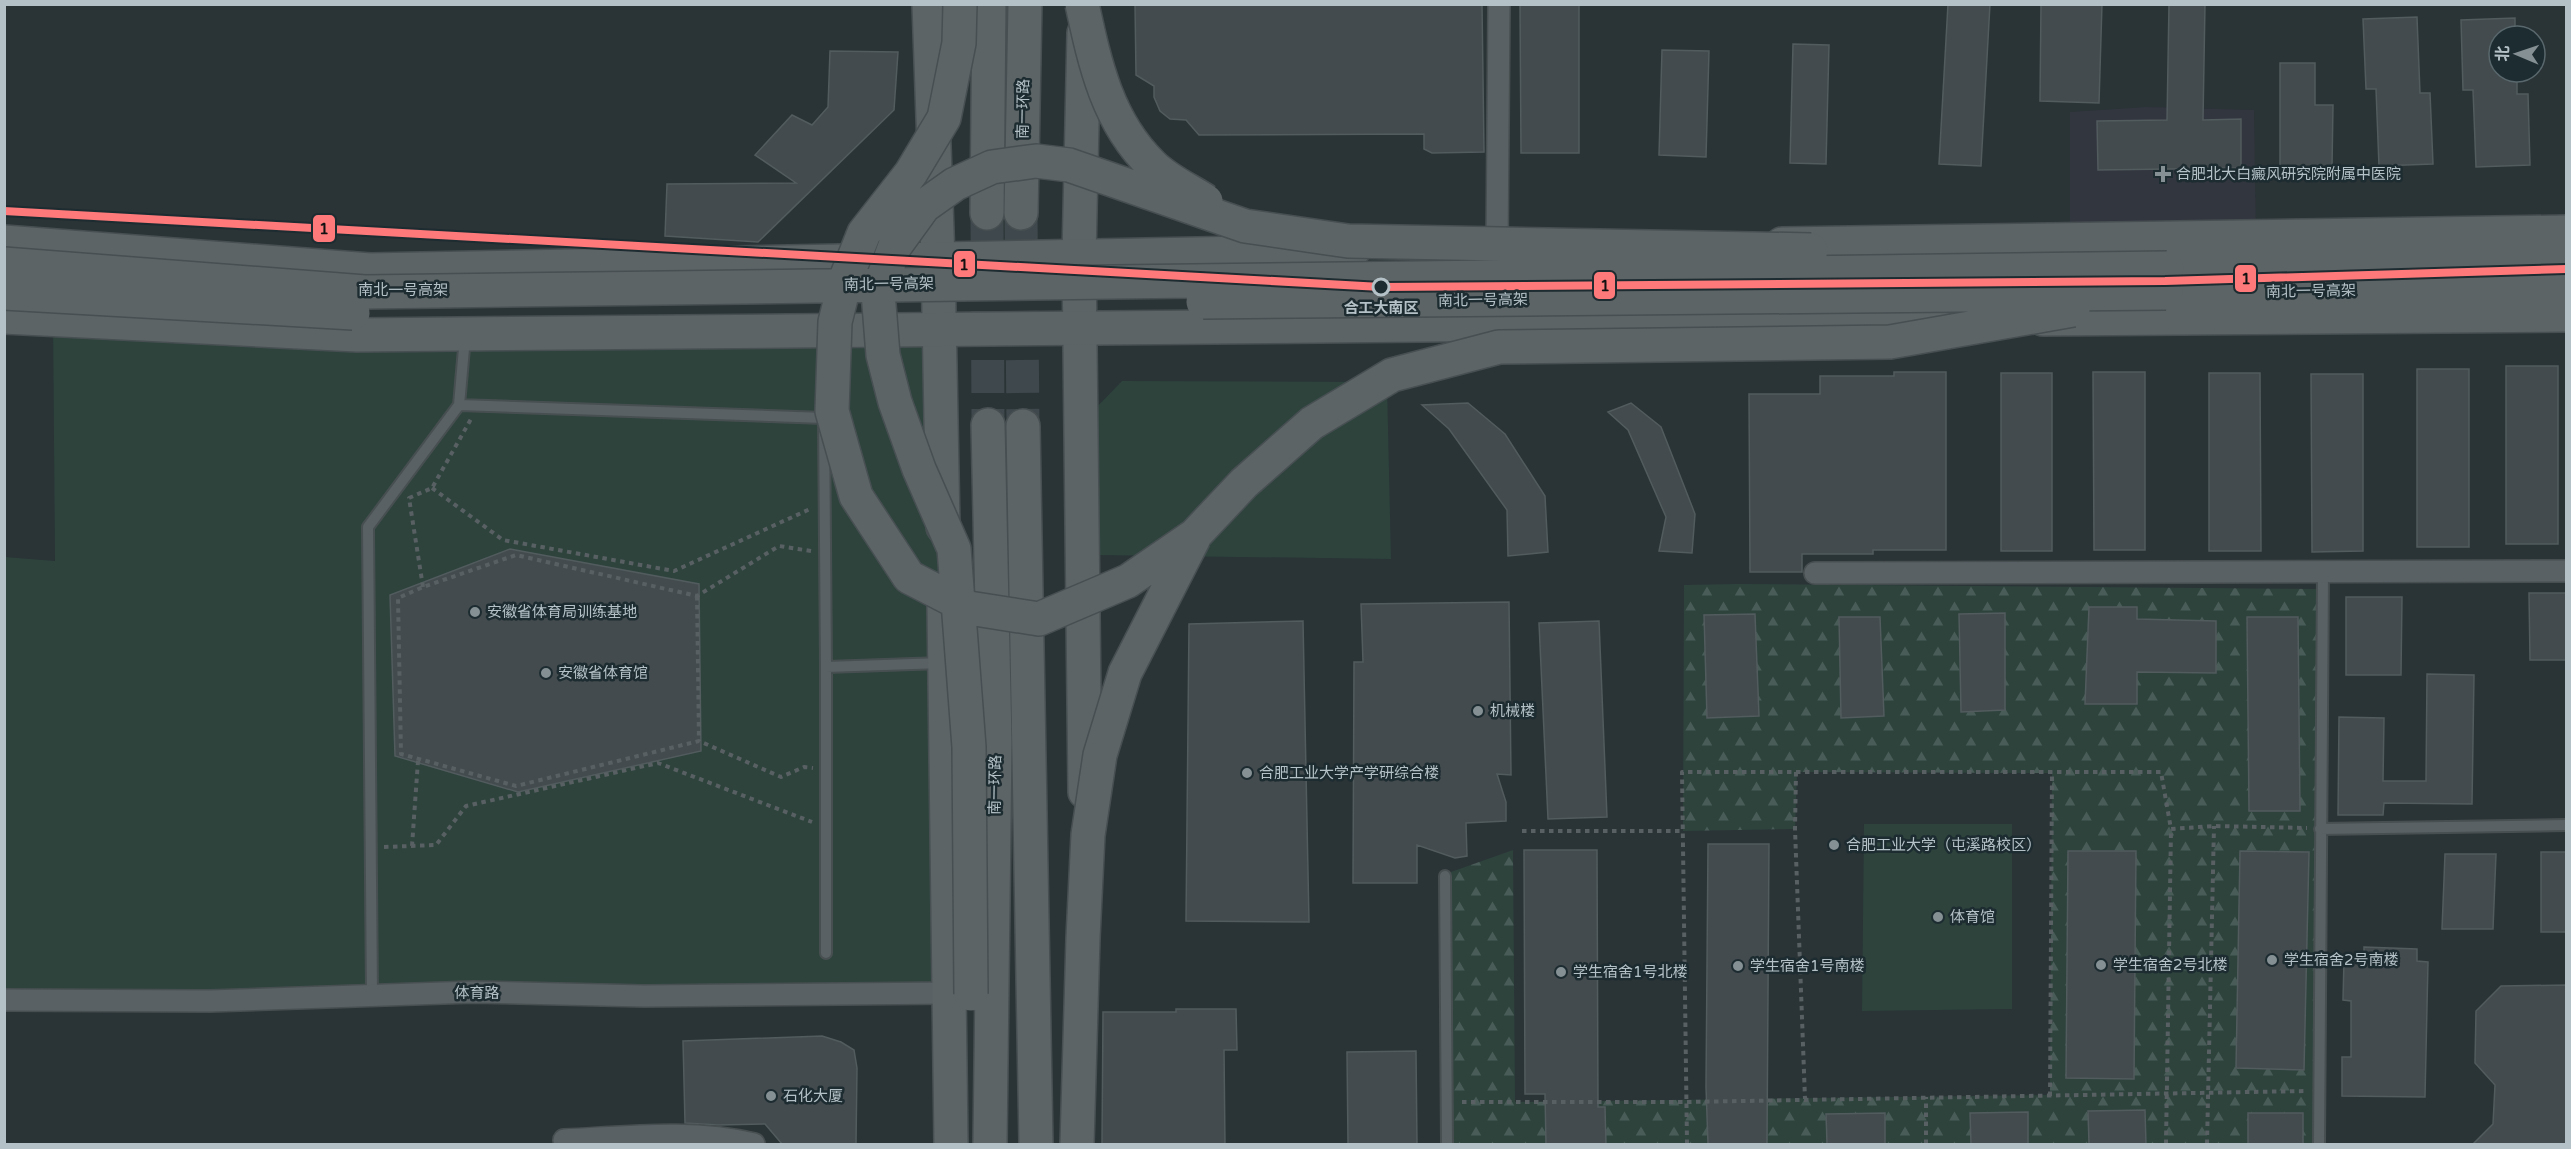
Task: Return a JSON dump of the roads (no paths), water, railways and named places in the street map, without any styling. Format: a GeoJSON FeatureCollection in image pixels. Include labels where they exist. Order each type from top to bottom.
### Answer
{"type":"FeatureCollection","features":[{"type":"Feature","properties":{"kind":"highway"},"geometry":{"type":"LineString","coordinates":[[960,4],[960,43],[945,118],[911,173],[864,233],[846,278],[835,322],[832,411],[856,496],[909,577],[969,608],[1039,619],[1128,581],[1195,535],[1244,483],[1312,423],[1392,375],[1498,347],[1890,342],[2167,280],[2151,257],[1348,241],[1245,226],[1069,165],[1036,161],[992,167],[955,184],[924,206],[895,246],[878,292],[883,355],[895,402],[919,469],[954,549],[969,747],[960,993],[970,1144]]}},
{"type":"Feature","properties":{"kind":"highway"},"geometry":{"type":"LineString","coordinates":[[987,213],[990,4]]}},
{"type":"Feature","properties":{"kind":"highway","name":"南一环路"},"geometry":{"type":"LineString","coordinates":[[1021,213],[1025,4]]}},
{"type":"Feature","properties":{"kind":"highway"},"geometry":{"type":"LineString","coordinates":[[1083,4],[1096,69],[1122,131],[1153,167],[1245,226]]}},
{"type":"Feature","properties":{"kind":"highway"},"geometry":{"type":"LineString","coordinates":[[4,242],[370,270],[1497,248],[2566,232]]}},
{"type":"Feature","properties":{"kind":"highway","name":"南北一号高架"},"geometry":{"type":"LineString","coordinates":[[4,293],[352,313],[2167,280],[2566,262]]}},
{"type":"Feature","properties":{"kind":"highway","name":"南北一号高架"},"geometry":{"type":"LineString","coordinates":[[4,264],[365,292],[2167,280],[2566,288]]}},
{"type":"Feature","properties":{"kind":"highway"},"geometry":{"type":"LineString","coordinates":[[4,317],[357,335],[2566,315]]}},
{"type":"Feature","properties":{"kind":"highway","name":"南一环路"},"geometry":{"type":"LineString","coordinates":[[988,425],[995,741],[990,1144]]}},
{"type":"Feature","properties":{"kind":"highway"},"geometry":{"type":"LineString","coordinates":[[1023,426],[1036,1144]]}},
{"type":"Feature","properties":{"kind":"highway"},"geometry":{"type":"LineString","coordinates":[[1077,1144],[1088,847],[1100,755],[1125,674],[1195,535]]}},
{"type":"Feature","properties":{"kind":"main road"},"geometry":{"type":"LineString","coordinates":[[929,4],[938,260],[945,663],[960,993],[951,1144]]}},
{"type":"Feature","properties":{"kind":"main road"},"geometry":{"type":"LineString","coordinates":[[1083,4],[1079,256],[1087,940],[1092,1144]]}},
{"type":"Feature","properties":{"kind":"street"},"geometry":{"type":"LineString","coordinates":[[1497,248],[1499,4]]}},
{"type":"Feature","properties":{"kind":"street"},"geometry":{"type":"LineString","coordinates":[[1815,573],[2566,571]]}},
{"type":"Feature","properties":{"kind":"street","name":"体育路"},"geometry":{"type":"LineString","coordinates":[[4,1000],[210,1001],[473,992],[644,996],[960,993]]}},
{"type":"Feature","properties":{"kind":"street"},"geometry":{"type":"LineString","coordinates":[[564,1140],[700,1135],[729,1138],[754,1144]]}},
{"type":"Feature","properties":{"kind":"lane"},"geometry":{"type":"LineString","coordinates":[[372,996],[368,528],[459,405],[465,334]]}},
{"type":"Feature","properties":{"kind":"lane"},"geometry":{"type":"LineString","coordinates":[[459,405],[824,418],[826,953]]}},
{"type":"Feature","properties":{"kind":"lane"},"geometry":{"type":"LineString","coordinates":[[2319,1144],[2323,572]]}},
{"type":"Feature","properties":{"kind":"lane"},"geometry":{"type":"LineString","coordinates":[[826,667],[945,663]]}},
{"type":"Feature","properties":{"kind":"lane"},"geometry":{"type":"LineString","coordinates":[[2320,829],[2566,825]]}},
{"type":"Feature","properties":{"kind":"lane"},"geometry":{"type":"LineString","coordinates":[[1445,876],[1447,1144]]}},
{"type":"Feature","properties":{"kind":"tunnel"},"geometry":{"type":"LineString","coordinates":[[987,213],[988,425]]}},
{"type":"Feature","properties":{"kind":"tunnel"},"geometry":{"type":"LineString","coordinates":[[1021,213],[1023,426]]}},
{"type":"Feature","properties":{"kind":"place","name":"合肥北大白癜风研究院附属中医院"},"geometry":{"type":"Point","coordinates":[2163,174]}},
{"type":"Feature","properties":{"kind":"place","name":"合工大南区"},"geometry":{"type":"Point","coordinates":[1381,287]}},
{"type":"Feature","properties":{"kind":"place","name":"安徽省体育局训练基地"},"geometry":{"type":"Point","coordinates":[475,612]}},
{"type":"Feature","properties":{"kind":"place","name":"安徽省体育馆"},"geometry":{"type":"Point","coordinates":[546,673]}},
{"type":"Feature","properties":{"kind":"place","name":"机械楼"},"geometry":{"type":"Point","coordinates":[1478,711]}},
{"type":"Feature","properties":{"kind":"place","name":"合肥工业大学产学研综合楼"},"geometry":{"type":"Point","coordinates":[1247,773]}},
{"type":"Feature","properties":{"kind":"place","name":"合肥工业大学（屯溪路校区）"},"geometry":{"type":"Point","coordinates":[1834,845]}},
{"type":"Feature","properties":{"kind":"place","name":"体育馆"},"geometry":{"type":"Point","coordinates":[1938,917]}},
{"type":"Feature","properties":{"kind":"place","name":"学生宿舍2号南楼"},"geometry":{"type":"Point","coordinates":[2272,960]}},
{"type":"Feature","properties":{"kind":"place","name":"学生宿舍2号北楼"},"geometry":{"type":"Point","coordinates":[2101,965]}},
{"type":"Feature","properties":{"kind":"place","name":"学生宿舍1号南楼"},"geometry":{"type":"Point","coordinates":[1738,966]}},
{"type":"Feature","properties":{"kind":"place","name":"学生宿舍1号北楼"},"geometry":{"type":"Point","coordinates":[1561,972]}},
{"type":"Feature","properties":{"kind":"place","name":"石化大厦"},"geometry":{"type":"Point","coordinates":[771,1096]}}]}
